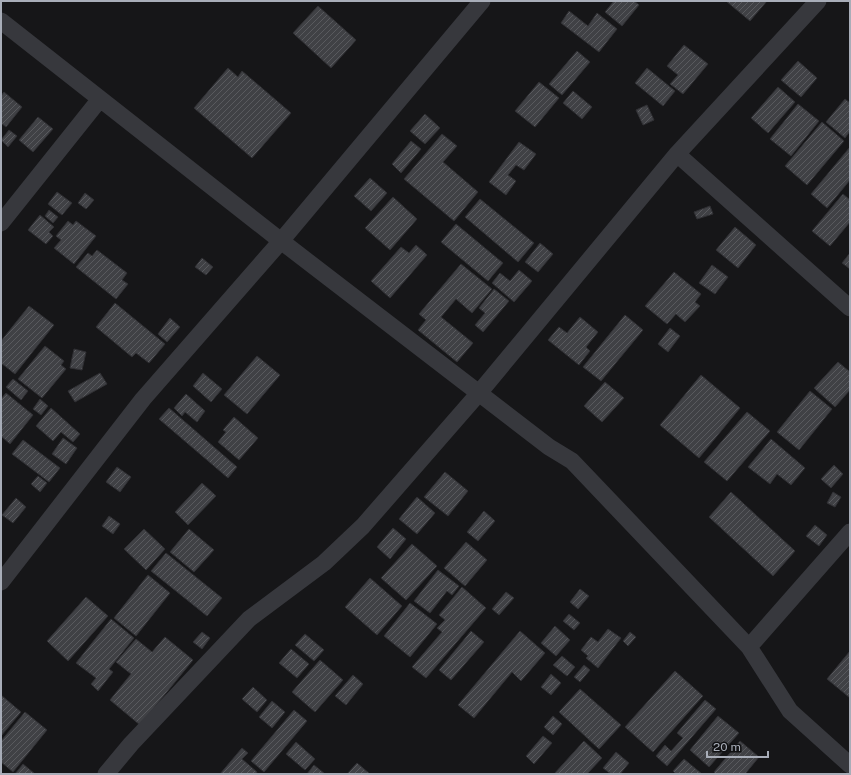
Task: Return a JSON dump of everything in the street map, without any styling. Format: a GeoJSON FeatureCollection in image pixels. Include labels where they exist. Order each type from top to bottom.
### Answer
{"type":"FeatureCollection","features":[{"type":"Feature","properties":{"kind":"street"},"geometry":{"type":"LineString","coordinates":[[1,582],[143,399],[281,241],[482,1]]}},
{"type":"Feature","properties":{"kind":"street"},"geometry":{"type":"LineString","coordinates":[[106,774],[136,739],[249,619],[324,563],[363,526],[479,393],[677,154],[818,1]]}},
{"type":"Feature","properties":{"kind":"street"},"geometry":{"type":"LineString","coordinates":[[1,21],[281,241],[549,447],[572,461],[749,647],[790,711],[850,765]]}},
{"type":"Feature","properties":{"kind":"street"},"geometry":{"type":"LineString","coordinates":[[1,223],[100,99]]}},
{"type":"Feature","properties":{"kind":"street"},"geometry":{"type":"LineString","coordinates":[[677,154],[850,308]]}},
{"type":"Feature","properties":{"kind":"street"},"geometry":{"type":"LineString","coordinates":[[749,647],[850,532]]}},
{"type":"Feature","properties":{"kind":"building"},"geometry":{"type":"Polygon","coordinates":[[[614,1],[634,1],[639,5],[622,26],[605,12],[614,1]]]}},
{"type":"Feature","properties":{"kind":"building"},"geometry":{"type":"Polygon","coordinates":[[[726,1],[767,1],[750,21],[726,1]]]}},
{"type":"Feature","properties":{"kind":"building"},"geometry":{"type":"Polygon","coordinates":[[[318,6],[356,40],[331,68],[293,33],[318,6]]]}},
{"type":"Feature","properties":{"kind":"building"},"geometry":{"type":"Polygon","coordinates":[[[569,11],[588,26],[597,13],[617,29],[599,52],[561,23],[569,11]]]}},
{"type":"Feature","properties":{"kind":"building"},"geometry":{"type":"Polygon","coordinates":[[[684,45],[708,64],[683,94],[670,84],[678,75],[667,66],[684,45]]]}},
{"type":"Feature","properties":{"kind":"building"},"geometry":{"type":"Polygon","coordinates":[[[577,51],[590,62],[562,95],[549,84],[577,51]]]}},
{"type":"Feature","properties":{"kind":"building"},"geometry":{"type":"Polygon","coordinates":[[[798,61],[817,78],[801,97],[781,80],[798,61]]]}},
{"type":"Feature","properties":{"kind":"building"},"geometry":{"type":"Polygon","coordinates":[[[228,68],[238,77],[242,71],[291,113],[252,158],[194,108],[228,68]]]}},
{"type":"Feature","properties":{"kind":"building"},"geometry":{"type":"Polygon","coordinates":[[[647,68],[675,91],[663,106],[635,83],[647,68]]]}},
{"type":"Feature","properties":{"kind":"building"},"geometry":{"type":"Polygon","coordinates":[[[539,82],[559,98],[535,127],[515,111],[539,82]]]}},
{"type":"Feature","properties":{"kind":"building"},"geometry":{"type":"Polygon","coordinates":[[[778,87],[795,102],[768,133],[751,118],[778,87]]]}},
{"type":"Feature","properties":{"kind":"building"},"geometry":{"type":"Polygon","coordinates":[[[573,91],[592,107],[582,119],[563,103],[573,91]]]}},
{"type":"Feature","properties":{"kind":"building"},"geometry":{"type":"Polygon","coordinates":[[[4,92],[22,107],[6,127],[1,123],[1,96],[4,92]]]}},
{"type":"Feature","properties":{"kind":"building"},"geometry":{"type":"Polygon","coordinates":[[[845,99],[850,103],[850,131],[845,138],[826,122],[845,99]]]}},
{"type":"Feature","properties":{"kind":"building"},"geometry":{"type":"Polygon","coordinates":[[[798,104],[819,121],[791,156],[770,139],[798,104]]]}},
{"type":"Feature","properties":{"kind":"building"},"geometry":{"type":"Polygon","coordinates":[[[647,105],[654,120],[643,125],[636,110],[647,105]]]}},
{"type":"Feature","properties":{"kind":"building"},"geometry":{"type":"Polygon","coordinates":[[[425,114],[440,128],[425,144],[410,131],[425,114]]]}},
{"type":"Feature","properties":{"kind":"building"},"geometry":{"type":"Polygon","coordinates":[[[38,117],[53,129],[33,152],[19,140],[38,117]]]}},
{"type":"Feature","properties":{"kind":"building"},"geometry":{"type":"Polygon","coordinates":[[[822,122],[844,141],[807,185],[785,166],[822,122]]]}},
{"type":"Feature","properties":{"kind":"building"},"geometry":{"type":"Polygon","coordinates":[[[9,130],[17,136],[8,147],[1,140],[9,130]]]}},
{"type":"Feature","properties":{"kind":"building"},"geometry":{"type":"Polygon","coordinates":[[[442,134],[457,146],[443,162],[478,192],[454,221],[404,179],[442,134]]]}},
{"type":"Feature","properties":{"kind":"building"},"geometry":{"type":"Polygon","coordinates":[[[411,141],[421,149],[401,173],[392,164],[411,141]]]}},
{"type":"Feature","properties":{"kind":"building"},"geometry":{"type":"Polygon","coordinates":[[[519,142],[536,154],[524,170],[516,165],[508,175],[516,181],[506,195],[489,182],[519,142]]]}},
{"type":"Feature","properties":{"kind":"building"},"geometry":{"type":"Polygon","coordinates":[[[850,147],[850,180],[827,208],[811,194],[850,147]]]}},
{"type":"Feature","properties":{"kind":"building"},"geometry":{"type":"Polygon","coordinates":[[[370,178],[387,193],[371,211],[354,196],[370,178]]]}},
{"type":"Feature","properties":{"kind":"building"},"geometry":{"type":"Polygon","coordinates":[[[57,192],[72,203],[62,215],[48,204],[57,192]]]}},
{"type":"Feature","properties":{"kind":"building"},"geometry":{"type":"Polygon","coordinates":[[[85,193],[94,200],[86,209],[78,203],[85,193]]]}},
{"type":"Feature","properties":{"kind":"building"},"geometry":{"type":"Polygon","coordinates":[[[843,194],[850,200],[850,222],[830,246],[812,231],[843,194]]]}},
{"type":"Feature","properties":{"kind":"building"},"geometry":{"type":"Polygon","coordinates":[[[393,197],[417,219],[390,250],[365,228],[393,197]]]}},
{"type":"Feature","properties":{"kind":"building"},"geometry":{"type":"Polygon","coordinates":[[[480,199],[534,243],[518,262],[465,217],[480,199]]]}},
{"type":"Feature","properties":{"kind":"building"},"geometry":{"type":"Polygon","coordinates":[[[710,206],[713,214],[697,219],[694,212],[710,206]]]}},
{"type":"Feature","properties":{"kind":"building"},"geometry":{"type":"Polygon","coordinates":[[[49,210],[58,217],[53,223],[45,216],[49,210]]]}},
{"type":"Feature","properties":{"kind":"building"},"geometry":{"type":"Polygon","coordinates":[[[40,215],[54,227],[49,232],[53,236],[46,244],[28,230],[40,215]]]}},
{"type":"Feature","properties":{"kind":"building"},"geometry":{"type":"Polygon","coordinates":[[[68,221],[73,225],[76,221],[96,236],[74,264],[54,248],[61,240],[56,236],[68,221]]]}},
{"type":"Feature","properties":{"kind":"building"},"geometry":{"type":"Polygon","coordinates":[[[456,224],[503,263],[488,281],[441,242],[456,224]]]}},
{"type":"Feature","properties":{"kind":"building"},"geometry":{"type":"Polygon","coordinates":[[[735,227],[756,245],[738,268],[716,250],[735,227]]]}},
{"type":"Feature","properties":{"kind":"building"},"geometry":{"type":"Polygon","coordinates":[[[540,243],[553,254],[538,272],[525,262],[540,243]]]}},
{"type":"Feature","properties":{"kind":"building"},"geometry":{"type":"Polygon","coordinates":[[[416,245],[427,255],[390,298],[371,281],[401,247],[409,253],[416,245]]]}},
{"type":"Feature","properties":{"kind":"building"},"geometry":{"type":"Polygon","coordinates":[[[97,250],[127,273],[122,280],[128,284],[116,299],[76,267],[88,253],[92,256],[97,250]]]}},
{"type":"Feature","properties":{"kind":"building"},"geometry":{"type":"Polygon","coordinates":[[[850,253],[850,269],[842,263],[850,253]]]}},
{"type":"Feature","properties":{"kind":"building"},"geometry":{"type":"Polygon","coordinates":[[[202,258],[213,267],[206,275],[195,267],[202,258]]]}},
{"type":"Feature","properties":{"kind":"building"},"geometry":{"type":"Polygon","coordinates":[[[461,264],[492,289],[472,313],[456,299],[441,317],[473,343],[457,362],[418,330],[426,320],[419,314],[461,264]]]}},
{"type":"Feature","properties":{"kind":"building"},"geometry":{"type":"Polygon","coordinates":[[[712,265],[728,277],[715,294],[699,283],[712,265]]]}},
{"type":"Feature","properties":{"kind":"building"},"geometry":{"type":"Polygon","coordinates":[[[519,270],[532,281],[514,302],[492,283],[500,273],[510,281],[519,270]]]}},
{"type":"Feature","properties":{"kind":"building"},"geometry":{"type":"Polygon","coordinates":[[[674,272],[701,294],[695,302],[700,306],[685,322],[676,314],[667,324],[645,306],[674,272]]]}},
{"type":"Feature","properties":{"kind":"building"},"geometry":{"type":"Polygon","coordinates":[[[494,289],[509,301],[483,332],[475,325],[485,313],[479,308],[494,289]]]}},
{"type":"Feature","properties":{"kind":"building"},"geometry":{"type":"Polygon","coordinates":[[[115,303],[165,344],[149,363],[136,353],[132,357],[96,327],[115,303]]]}},
{"type":"Feature","properties":{"kind":"building"},"geometry":{"type":"Polygon","coordinates":[[[29,306],[54,325],[15,374],[1,363],[1,341],[29,306]]]}},
{"type":"Feature","properties":{"kind":"building"},"geometry":{"type":"Polygon","coordinates":[[[625,315],[643,330],[601,381],[583,367],[625,315]]]}},
{"type":"Feature","properties":{"kind":"building"},"geometry":{"type":"Polygon","coordinates":[[[580,317],[598,332],[586,347],[590,351],[579,365],[548,340],[559,327],[567,333],[580,317]]]}},
{"type":"Feature","properties":{"kind":"building"},"geometry":{"type":"Polygon","coordinates":[[[170,318],[180,327],[167,342],[158,334],[170,318]]]}},
{"type":"Feature","properties":{"kind":"building"},"geometry":{"type":"Polygon","coordinates":[[[670,328],[680,336],[668,352],[658,344],[670,328]]]}},
{"type":"Feature","properties":{"kind":"building"},"geometry":{"type":"Polygon","coordinates":[[[45,346],[64,361],[61,365],[66,369],[42,398],[18,379],[45,346]]]}},
{"type":"Feature","properties":{"kind":"building"},"geometry":{"type":"Polygon","coordinates":[[[74,349],[86,352],[82,370],[70,368],[74,349]]]}},
{"type":"Feature","properties":{"kind":"building"},"geometry":{"type":"Polygon","coordinates":[[[257,356],[280,375],[247,414],[224,395],[257,356]]]}},
{"type":"Feature","properties":{"kind":"building"},"geometry":{"type":"Polygon","coordinates":[[[838,362],[850,372],[850,390],[835,407],[814,388],[838,362]]]}},
{"type":"Feature","properties":{"kind":"building"},"geometry":{"type":"Polygon","coordinates":[[[100,373],[107,384],[75,402],[68,391],[100,373]]]}},
{"type":"Feature","properties":{"kind":"building"},"geometry":{"type":"Polygon","coordinates":[[[203,373],[222,389],[211,402],[193,386],[203,373]]]}},
{"type":"Feature","properties":{"kind":"building"},"geometry":{"type":"Polygon","coordinates":[[[701,375],[740,408],[699,458],[660,425],[701,375]]]}},
{"type":"Feature","properties":{"kind":"building"},"geometry":{"type":"Polygon","coordinates":[[[13,379],[28,391],[21,400],[6,387],[13,379]]]}},
{"type":"Feature","properties":{"kind":"building"},"geometry":{"type":"Polygon","coordinates":[[[605,382],[624,398],[602,422],[584,406],[605,382]]]}},
{"type":"Feature","properties":{"kind":"building"},"geometry":{"type":"Polygon","coordinates":[[[810,391],[832,409],[799,450],[777,432],[810,391]]]}},
{"type":"Feature","properties":{"kind":"building"},"geometry":{"type":"Polygon","coordinates":[[[6,393],[33,415],[10,444],[1,436],[1,399],[6,393]]]}},
{"type":"Feature","properties":{"kind":"building"},"geometry":{"type":"Polygon","coordinates":[[[186,394],[205,411],[197,422],[185,412],[182,416],[174,408],[186,394]]]}},
{"type":"Feature","properties":{"kind":"building"},"geometry":{"type":"Polygon","coordinates":[[[40,399],[48,406],[41,415],[33,409],[40,399]]]}},
{"type":"Feature","properties":{"kind":"building"},"geometry":{"type":"Polygon","coordinates":[[[51,408],[80,434],[73,442],[61,432],[53,441],[36,426],[51,408]]]}},
{"type":"Feature","properties":{"kind":"building"},"geometry":{"type":"Polygon","coordinates":[[[169,408],[237,467],[228,478],[159,419],[169,408]]]}},
{"type":"Feature","properties":{"kind":"building"},"geometry":{"type":"Polygon","coordinates":[[[747,412],[770,431],[727,481],[704,462],[747,412]]]}},
{"type":"Feature","properties":{"kind":"building"},"geometry":{"type":"Polygon","coordinates":[[[234,417],[258,438],[239,460],[218,442],[226,432],[223,430],[234,417]]]}},
{"type":"Feature","properties":{"kind":"building"},"geometry":{"type":"Polygon","coordinates":[[[63,438],[77,448],[66,464],[52,454],[63,438]]]}},
{"type":"Feature","properties":{"kind":"building"},"geometry":{"type":"Polygon","coordinates":[[[771,439],[805,468],[791,485],[777,474],[770,484],[748,467],[771,439]]]}},
{"type":"Feature","properties":{"kind":"building"},"geometry":{"type":"Polygon","coordinates":[[[23,440],[60,468],[49,482],[12,454],[23,440]]]}},
{"type":"Feature","properties":{"kind":"building"},"geometry":{"type":"Polygon","coordinates":[[[834,465],[843,474],[831,488],[821,479],[834,465]]]}},
{"type":"Feature","properties":{"kind":"building"},"geometry":{"type":"Polygon","coordinates":[[[117,467],[131,477],[120,492],[106,482],[117,467]]]}},
{"type":"Feature","properties":{"kind":"building"},"geometry":{"type":"Polygon","coordinates":[[[445,472],[468,491],[448,516],[424,497],[445,472]]]}},
{"type":"Feature","properties":{"kind":"building"},"geometry":{"type":"Polygon","coordinates":[[[38,476],[47,483],[40,492],[31,484],[38,476]]]}},
{"type":"Feature","properties":{"kind":"building"},"geometry":{"type":"Polygon","coordinates":[[[202,483],[216,496],[188,525],[175,512],[202,483]]]}},
{"type":"Feature","properties":{"kind":"building"},"geometry":{"type":"Polygon","coordinates":[[[731,492],[795,551],[773,576],[709,517],[731,492]]]}},
{"type":"Feature","properties":{"kind":"building"},"geometry":{"type":"Polygon","coordinates":[[[833,492],[841,497],[835,507],[827,503],[833,492]]]}},
{"type":"Feature","properties":{"kind":"building"},"geometry":{"type":"Polygon","coordinates":[[[417,497],[435,513],[417,534],[399,519],[417,497]]]}},
{"type":"Feature","properties":{"kind":"building"},"geometry":{"type":"Polygon","coordinates":[[[16,498],[26,507],[13,523],[2,515],[16,498]]]}},
{"type":"Feature","properties":{"kind":"building"},"geometry":{"type":"Polygon","coordinates":[[[484,511],[495,521],[478,541],[467,532],[484,511]]]}},
{"type":"Feature","properties":{"kind":"building"},"geometry":{"type":"Polygon","coordinates":[[[109,516],[120,524],[113,534],[102,526],[109,516]]]}},
{"type":"Feature","properties":{"kind":"building"},"geometry":{"type":"Polygon","coordinates":[[[815,525],[827,535],[819,546],[806,536],[815,525]]]}},
{"type":"Feature","properties":{"kind":"building"},"geometry":{"type":"Polygon","coordinates":[[[393,528],[406,539],[390,559],[377,547],[393,528]]]}},
{"type":"Feature","properties":{"kind":"building"},"geometry":{"type":"Polygon","coordinates":[[[144,529],[165,549],[146,570],[124,549],[144,529]]]}},
{"type":"Feature","properties":{"kind":"building"},"geometry":{"type":"Polygon","coordinates":[[[189,529],[214,550],[194,572],[170,552],[189,529]]]}},
{"type":"Feature","properties":{"kind":"building"},"geometry":{"type":"Polygon","coordinates":[[[466,542],[487,560],[465,586],[444,568],[466,542]]]}},
{"type":"Feature","properties":{"kind":"building"},"geometry":{"type":"Polygon","coordinates":[[[412,544],[437,566],[406,600],[381,578],[412,544]]]}},
{"type":"Feature","properties":{"kind":"building"},"geometry":{"type":"Polygon","coordinates":[[[166,553],[222,598],[207,616],[151,571],[166,553]]]}},
{"type":"Feature","properties":{"kind":"building"},"geometry":{"type":"Polygon","coordinates":[[[438,570],[459,586],[452,595],[447,591],[430,613],[414,601],[438,570]]]}},
{"type":"Feature","properties":{"kind":"building"},"geometry":{"type":"Polygon","coordinates":[[[148,575],[170,593],[136,636],[114,618],[148,575]]]}},
{"type":"Feature","properties":{"kind":"building"},"geometry":{"type":"Polygon","coordinates":[[[370,578],[402,606],[377,635],[345,607],[370,578]]]}},
{"type":"Feature","properties":{"kind":"building"},"geometry":{"type":"Polygon","coordinates":[[[462,587],[486,608],[426,678],[412,667],[442,632],[437,628],[445,620],[439,615],[462,587]]]}},
{"type":"Feature","properties":{"kind":"building"},"geometry":{"type":"Polygon","coordinates":[[[580,589],[589,596],[578,609],[570,602],[580,589]]]}},
{"type":"Feature","properties":{"kind":"building"},"geometry":{"type":"Polygon","coordinates":[[[506,592],[514,598],[499,615],[492,609],[506,592]]]}},
{"type":"Feature","properties":{"kind":"building"},"geometry":{"type":"Polygon","coordinates":[[[86,597],[108,616],[68,661],[47,641],[86,597]]]}},
{"type":"Feature","properties":{"kind":"building"},"geometry":{"type":"Polygon","coordinates":[[[410,603],[437,624],[410,657],[384,636],[410,603]]]}},
{"type":"Feature","properties":{"kind":"building"},"geometry":{"type":"Polygon","coordinates":[[[569,614],[580,623],[574,630],[563,621],[569,614]]]}},
{"type":"Feature","properties":{"kind":"building"},"geometry":{"type":"Polygon","coordinates":[[[111,619],[134,638],[109,669],[113,672],[98,691],[91,684],[96,678],[76,663],[111,619]]]}},
{"type":"Feature","properties":{"kind":"building"},"geometry":{"type":"Polygon","coordinates":[[[555,626],[570,640],[556,656],[541,643],[555,626]]]}},
{"type":"Feature","properties":{"kind":"building"},"geometry":{"type":"Polygon","coordinates":[[[608,629],[621,638],[598,668],[586,658],[588,656],[581,650],[591,637],[598,642],[608,629]]]}},
{"type":"Feature","properties":{"kind":"building"},"geometry":{"type":"Polygon","coordinates":[[[471,631],[484,642],[451,680],[439,670],[471,631]]]}},
{"type":"Feature","properties":{"kind":"building"},"geometry":{"type":"Polygon","coordinates":[[[520,631],[545,653],[521,681],[512,672],[474,718],[458,705],[520,631]]]}},
{"type":"Feature","properties":{"kind":"building"},"geometry":{"type":"Polygon","coordinates":[[[202,632],[210,638],[202,649],[193,642],[202,632]]]}},
{"type":"Feature","properties":{"kind":"building"},"geometry":{"type":"Polygon","coordinates":[[[630,632],[636,637],[628,646],[623,641],[630,632]]]}},
{"type":"Feature","properties":{"kind":"building"},"geometry":{"type":"Polygon","coordinates":[[[305,634],[324,650],[314,661],[295,645],[305,634]]]}},
{"type":"Feature","properties":{"kind":"building"},"geometry":{"type":"Polygon","coordinates":[[[165,637],[193,660],[140,725],[110,700],[131,674],[116,662],[136,639],[152,652],[165,637]]]}},
{"type":"Feature","properties":{"kind":"building"},"geometry":{"type":"Polygon","coordinates":[[[291,649],[309,664],[297,678],[279,663],[291,649]]]}},
{"type":"Feature","properties":{"kind":"building"},"geometry":{"type":"Polygon","coordinates":[[[850,651],[850,698],[827,679],[850,651]]]}},
{"type":"Feature","properties":{"kind":"building"},"geometry":{"type":"Polygon","coordinates":[[[562,656],[575,667],[567,676],[553,665],[562,656]]]}},
{"type":"Feature","properties":{"kind":"building"},"geometry":{"type":"Polygon","coordinates":[[[320,660],[343,680],[315,712],[292,692],[320,660]]]}},
{"type":"Feature","properties":{"kind":"building"},"geometry":{"type":"Polygon","coordinates":[[[584,665],[590,670],[580,682],[574,677],[584,665]]]}},
{"type":"Feature","properties":{"kind":"building"},"geometry":{"type":"Polygon","coordinates":[[[675,671],[703,696],[653,752],[625,727],[675,671]]]}},
{"type":"Feature","properties":{"kind":"building"},"geometry":{"type":"Polygon","coordinates":[[[551,674],[561,683],[551,695],[541,687],[551,674]]]}},
{"type":"Feature","properties":{"kind":"building"},"geometry":{"type":"Polygon","coordinates":[[[353,675],[363,684],[346,705],[335,696],[353,675]]]}},
{"type":"Feature","properties":{"kind":"building"},"geometry":{"type":"Polygon","coordinates":[[[253,687],[267,700],[257,712],[242,699],[253,687]]]}},
{"type":"Feature","properties":{"kind":"building"},"geometry":{"type":"Polygon","coordinates":[[[580,689],[621,725],[599,749],[559,712],[580,689]]]}},
{"type":"Feature","properties":{"kind":"building"},"geometry":{"type":"Polygon","coordinates":[[[1,695],[21,712],[1,736],[1,695]]]}},
{"type":"Feature","properties":{"kind":"building"},"geometry":{"type":"Polygon","coordinates":[[[705,700],[716,709],[667,766],[656,756],[665,745],[671,751],[683,738],[677,733],[705,700]]]}},
{"type":"Feature","properties":{"kind":"building"},"geometry":{"type":"Polygon","coordinates":[[[272,701],[285,712],[272,728],[259,717],[272,701]]]}},
{"type":"Feature","properties":{"kind":"building"},"geometry":{"type":"Polygon","coordinates":[[[294,710],[307,721],[264,772],[251,761],[294,710]]]}},
{"type":"Feature","properties":{"kind":"building"},"geometry":{"type":"Polygon","coordinates":[[[25,712],[47,730],[13,772],[1,762],[1,741],[25,712]]]}},
{"type":"Feature","properties":{"kind":"building"},"geometry":{"type":"Polygon","coordinates":[[[553,716],[562,724],[553,735],[544,727],[553,716]]]}},
{"type":"Feature","properties":{"kind":"building"},"geometry":{"type":"Polygon","coordinates":[[[718,716],[739,733],[709,767],[690,750],[718,716]]]}},
{"type":"Feature","properties":{"kind":"building"},"geometry":{"type":"Polygon","coordinates":[[[543,736],[552,743],[534,764],[526,756],[543,736]]]}},
{"type":"Feature","properties":{"kind":"building"},"geometry":{"type":"Polygon","coordinates":[[[584,741],[602,758],[587,774],[554,774],[584,741]]]}},
{"type":"Feature","properties":{"kind":"building"},"geometry":{"type":"Polygon","coordinates":[[[740,741],[759,757],[745,774],[716,774],[714,772],[740,741]]]}},
{"type":"Feature","properties":{"kind":"building"},"geometry":{"type":"Polygon","coordinates":[[[296,742],[315,759],[305,770],[286,754],[296,742]]]}},
{"type":"Feature","properties":{"kind":"building"},"geometry":{"type":"Polygon","coordinates":[[[242,748],[248,753],[242,759],[257,772],[256,774],[220,774],[242,748]]]}},
{"type":"Feature","properties":{"kind":"building"},"geometry":{"type":"Polygon","coordinates":[[[616,752],[629,763],[620,774],[611,774],[603,768],[616,752]]]}},
{"type":"Feature","properties":{"kind":"building"},"geometry":{"type":"Polygon","coordinates":[[[684,759],[702,774],[676,774],[673,771],[684,759]]]}},
{"type":"Feature","properties":{"kind":"building"},"geometry":{"type":"Polygon","coordinates":[[[357,763],[370,774],[347,774],[357,763]]]}},
{"type":"Feature","properties":{"kind":"building"},"geometry":{"type":"Polygon","coordinates":[[[23,764],[35,774],[15,774],[23,764]]]}},
{"type":"Feature","properties":{"kind":"building"},"geometry":{"type":"Polygon","coordinates":[[[314,765],[325,774],[307,774],[314,765]]]}}]}
